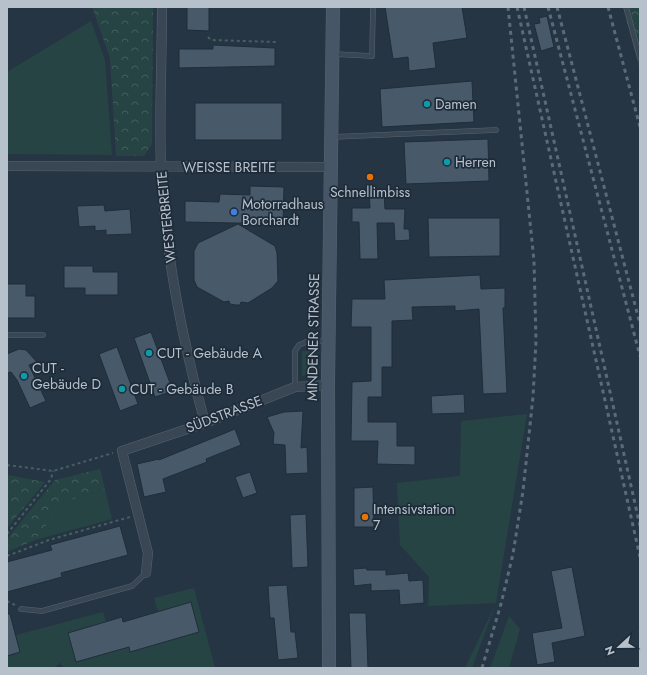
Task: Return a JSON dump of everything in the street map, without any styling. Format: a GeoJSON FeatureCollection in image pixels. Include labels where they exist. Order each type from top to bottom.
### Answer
{"type":"FeatureCollection","features":[{"type":"Feature","properties":{"kind":"main road","name":"MINDENER STRASSE"},"geometry":{"type":"LineString","coordinates":[[329,668],[328,384],[333,7]]}},
{"type":"Feature","properties":{"kind":"street","name":"WESTERBREITE"},"geometry":{"type":"LineString","coordinates":[[162,7],[161,167],[166,230],[176,306],[188,361],[205,423]]}},
{"type":"Feature","properties":{"kind":"street","name":"WEISSE BREITE"},"geometry":{"type":"LineString","coordinates":[[7,166],[331,167]]}},
{"type":"Feature","properties":{"kind":"street","name":"SÜDSTRASSE"},"geometry":{"type":"LineString","coordinates":[[122,451],[205,423],[296,387],[328,384]]}},
{"type":"Feature","properties":{"kind":"street"},"geometry":{"type":"LineString","coordinates":[[122,451],[148,553],[146,573]]}},
{"type":"Feature","properties":{"kind":"lane"},"geometry":{"type":"LineString","coordinates":[[332,54],[372,56],[373,7]]}},
{"type":"Feature","properties":{"kind":"lane"},"geometry":{"type":"LineString","coordinates":[[626,7],[640,58]]}},
{"type":"Feature","properties":{"kind":"lane"},"geometry":{"type":"LineString","coordinates":[[331,137],[496,130]]}},
{"type":"Feature","properties":{"kind":"lane"},"geometry":{"type":"LineString","coordinates":[[7,335],[43,335]]}},
{"type":"Feature","properties":{"kind":"lane"},"geometry":{"type":"LineString","coordinates":[[296,387],[295,351],[299,345],[306,342],[329,341]]}},
{"type":"Feature","properties":{"kind":"lane"},"geometry":{"type":"LineString","coordinates":[[21,609],[42,611],[132,586],[146,573]]}},
{"type":"Feature","properties":{"kind":"path"},"geometry":{"type":"LineString","coordinates":[[208,37],[211,40],[276,42]]}},
{"type":"Feature","properties":{"kind":"path"},"geometry":{"type":"LineString","coordinates":[[7,465],[53,471],[122,451]]}},
{"type":"Feature","properties":{"kind":"path"},"geometry":{"type":"LineString","coordinates":[[7,534],[51,479],[53,471]]}},
{"type":"Feature","properties":{"kind":"path"},"geometry":{"type":"LineString","coordinates":[[7,556],[49,540],[138,515]]}},
{"type":"Feature","properties":{"kind":"green space"},"geometry":{"type":"Polygon","coordinates":[[[92,7],[153,7],[152,144],[144,156],[116,156],[110,58],[92,7]]]}},
{"type":"Feature","properties":{"kind":"green space"},"geometry":{"type":"Polygon","coordinates":[[[623,7],[640,7],[640,71],[623,7]]]}},
{"type":"Feature","properties":{"kind":"green space"},"geometry":{"type":"Polygon","coordinates":[[[91,21],[105,60],[112,155],[7,154],[7,72],[91,21]]]}},
{"type":"Feature","properties":{"kind":"green space"},"geometry":{"type":"Polygon","coordinates":[[[302,351],[310,351],[310,374],[302,376],[302,351]]]}},
{"type":"Feature","properties":{"kind":"green space"},"geometry":{"type":"Polygon","coordinates":[[[527,414],[496,603],[428,606],[429,577],[400,545],[397,483],[460,476],[461,421],[527,414]]]}},
{"type":"Feature","properties":{"kind":"green space"},"geometry":{"type":"Polygon","coordinates":[[[100,469],[105,489],[64,502],[35,540],[7,552],[7,539],[55,480],[100,469]]]}},
{"type":"Feature","properties":{"kind":"green space"},"geometry":{"type":"Polygon","coordinates":[[[8,475],[45,482],[7,528],[7,478],[8,475]]]}},
{"type":"Feature","properties":{"kind":"green space"},"geometry":{"type":"Polygon","coordinates":[[[105,489],[112,519],[35,540],[64,502],[105,489]]]}},
{"type":"Feature","properties":{"kind":"green space"},"geometry":{"type":"Polygon","coordinates":[[[194,588],[215,668],[64,668],[60,663],[54,668],[7,668],[7,656],[20,652],[16,635],[103,612],[106,622],[68,633],[76,662],[129,647],[131,652],[199,632],[191,602],[158,612],[154,598],[194,588]]]}},
{"type":"Feature","properties":{"kind":"green space"},"geometry":{"type":"Polygon","coordinates":[[[496,603],[472,668],[465,668],[496,603]]]}},
{"type":"Feature","properties":{"kind":"green space"},"geometry":{"type":"Polygon","coordinates":[[[509,616],[520,629],[509,668],[490,668],[509,616]]]}},
{"type":"Feature","properties":{"kind":"building"},"geometry":{"type":"Polygon","coordinates":[[[187,7],[209,7],[209,31],[187,30],[187,7]]]}},
{"type":"Feature","properties":{"kind":"building"},"geometry":{"type":"Polygon","coordinates":[[[385,7],[462,7],[467,38],[433,43],[436,68],[409,71],[408,57],[393,59],[385,7]]]}},
{"type":"Feature","properties":{"kind":"building"},"geometry":{"type":"Polygon","coordinates":[[[547,16],[554,47],[541,51],[534,24],[540,23],[539,18],[547,16]]]}},
{"type":"Feature","properties":{"kind":"building"},"geometry":{"type":"Polygon","coordinates":[[[213,45],[275,48],[275,66],[179,68],[179,49],[213,49],[213,45]]]}},
{"type":"Feature","properties":{"kind":"building","name":"Damen"},"geometry":{"type":"Polygon","coordinates":[[[472,81],[474,122],[382,127],[380,89],[472,81]]]}},
{"type":"Feature","properties":{"kind":"building"},"geometry":{"type":"Polygon","coordinates":[[[195,103],[282,103],[282,140],[195,140],[195,103]]]}},
{"type":"Feature","properties":{"kind":"building","name":"Herren"},"geometry":{"type":"Polygon","coordinates":[[[488,139],[489,181],[406,184],[404,142],[488,139]]]}},
{"type":"Feature","properties":{"kind":"building","name":"Motorradhaus Borchardt"},"geometry":{"type":"Polygon","coordinates":[[[250,186],[284,187],[283,224],[185,222],[185,201],[219,202],[220,194],[250,195],[250,186]]]}},
{"type":"Feature","properties":{"kind":"building"},"geometry":{"type":"Polygon","coordinates":[[[384,191],[385,209],[405,209],[404,229],[409,229],[410,240],[395,241],[394,223],[377,223],[378,259],[360,259],[359,222],[352,222],[352,208],[370,208],[369,192],[384,191]]]}},
{"type":"Feature","properties":{"kind":"building"},"geometry":{"type":"Polygon","coordinates":[[[104,205],[105,211],[130,209],[132,234],[106,235],[106,230],[95,231],[95,226],[79,227],[77,206],[104,205]]]}},
{"type":"Feature","properties":{"kind":"building"},"geometry":{"type":"Polygon","coordinates":[[[428,218],[500,218],[500,256],[429,257],[428,218]]]}},
{"type":"Feature","properties":{"kind":"building"},"geometry":{"type":"Polygon","coordinates":[[[238,224],[275,246],[277,253],[278,281],[272,288],[248,303],[241,302],[240,305],[236,305],[230,304],[229,301],[224,302],[197,287],[194,280],[194,251],[198,243],[238,224]]]}},
{"type":"Feature","properties":{"kind":"building"},"geometry":{"type":"Polygon","coordinates":[[[64,266],[93,266],[93,272],[118,272],[118,295],[85,295],[85,288],[64,288],[64,266]]]}},
{"type":"Feature","properties":{"kind":"building"},"geometry":{"type":"Polygon","coordinates":[[[480,275],[481,289],[505,288],[505,308],[503,308],[507,393],[483,394],[479,309],[455,311],[455,306],[412,307],[413,320],[392,321],[392,367],[382,367],[382,397],[368,397],[368,422],[397,422],[397,446],[415,446],[415,465],[377,464],[378,441],[351,441],[352,382],[371,381],[371,327],[351,327],[352,299],[385,299],[384,280],[480,275]]]}},
{"type":"Feature","properties":{"kind":"building"},"geometry":{"type":"Polygon","coordinates":[[[7,284],[26,284],[26,296],[35,296],[35,318],[7,318],[7,284]]]}},
{"type":"Feature","properties":{"kind":"building","name":"CUT - Gebäude A"},"geometry":{"type":"Polygon","coordinates":[[[151,332],[173,391],[155,397],[134,338],[151,332]]]}},
{"type":"Feature","properties":{"kind":"building","name":"CUT - Gebäude B"},"geometry":{"type":"Polygon","coordinates":[[[117,347],[138,404],[120,411],[99,354],[117,347]]]}},
{"type":"Feature","properties":{"kind":"building","name":"CUT - Gebäude D"},"geometry":{"type":"Polygon","coordinates":[[[19,349],[26,350],[37,362],[29,365],[46,401],[30,408],[17,380],[11,372],[7,373],[7,354],[19,349]]]}},
{"type":"Feature","properties":{"kind":"building"},"geometry":{"type":"Polygon","coordinates":[[[464,394],[465,413],[432,414],[431,396],[464,394]]]}},
{"type":"Feature","properties":{"kind":"building"},"geometry":{"type":"Polygon","coordinates":[[[303,411],[301,448],[307,447],[308,473],[286,474],[285,445],[273,444],[274,433],[267,417],[284,412],[303,411]]]}},
{"type":"Feature","properties":{"kind":"building"},"geometry":{"type":"Polygon","coordinates":[[[235,429],[241,445],[206,459],[207,462],[163,479],[166,492],[144,497],[137,464],[159,460],[235,429]]]}},
{"type":"Feature","properties":{"kind":"building"},"geometry":{"type":"Polygon","coordinates":[[[250,472],[257,493],[243,498],[235,477],[250,472]]]}},
{"type":"Feature","properties":{"kind":"building"},"geometry":{"type":"Polygon","coordinates":[[[373,487],[374,527],[354,527],[354,488],[373,487]]]}},
{"type":"Feature","properties":{"kind":"building"},"geometry":{"type":"Polygon","coordinates":[[[306,514],[308,567],[292,568],[290,515],[306,514]]]}},
{"type":"Feature","properties":{"kind":"building"},"geometry":{"type":"Polygon","coordinates":[[[120,526],[128,555],[61,573],[62,577],[7,592],[7,562],[52,550],[50,545],[120,526]]]}},
{"type":"Feature","properties":{"kind":"building"},"geometry":{"type":"Polygon","coordinates":[[[572,567],[585,636],[552,643],[555,662],[537,665],[532,633],[562,628],[551,571],[572,567]]]}},
{"type":"Feature","properties":{"kind":"building"},"geometry":{"type":"Polygon","coordinates":[[[366,568],[367,570],[386,570],[386,575],[408,573],[409,581],[423,580],[424,603],[400,605],[399,590],[371,591],[371,584],[354,586],[353,569],[366,568]]]}},
{"type":"Feature","properties":{"kind":"building"},"geometry":{"type":"Polygon","coordinates":[[[287,585],[291,632],[295,632],[298,658],[278,660],[274,618],[270,618],[268,586],[287,585]]]}},
{"type":"Feature","properties":{"kind":"building"},"geometry":{"type":"Polygon","coordinates":[[[191,602],[199,632],[130,652],[129,647],[76,662],[68,633],[122,617],[123,622],[191,602]]]}},
{"type":"Feature","properties":{"kind":"building"},"geometry":{"type":"Polygon","coordinates":[[[349,613],[366,613],[368,668],[351,668],[349,613]]]}},
{"type":"Feature","properties":{"kind":"building"},"geometry":{"type":"Polygon","coordinates":[[[7,614],[10,614],[20,652],[7,656],[7,614]]]}},
{"type":"Feature","properties":{"kind":"railway"},"geometry":{"type":"LineString","coordinates":[[482,668],[501,604],[513,554],[523,491],[533,397],[536,341],[534,261],[508,7]]}},
{"type":"Feature","properties":{"kind":"railway"},"geometry":{"type":"LineString","coordinates":[[517,7],[640,557]]}},
{"type":"Feature","properties":{"kind":"railway"},"geometry":{"type":"LineString","coordinates":[[524,7],[640,526]]}},
{"type":"Feature","properties":{"kind":"railway"},"geometry":{"type":"LineString","coordinates":[[548,7],[640,356]]}},
{"type":"Feature","properties":{"kind":"railway"},"geometry":{"type":"LineString","coordinates":[[557,7],[640,324]]}},
{"type":"Feature","properties":{"kind":"railway"},"geometry":{"type":"LineString","coordinates":[[608,7],[640,127]]}},
{"type":"Feature","properties":{"kind":"place","name":"Damen"},"geometry":{"type":"Point","coordinates":[427,104]}},
{"type":"Feature","properties":{"kind":"place","name":"Herren"},"geometry":{"type":"Point","coordinates":[447,162]}},
{"type":"Feature","properties":{"kind":"place","name":"Schnellimbiss"},"geometry":{"type":"Point","coordinates":[370,177]}},
{"type":"Feature","properties":{"kind":"place","name":"Motorradhaus Borchardt"},"geometry":{"type":"Point","coordinates":[234,212]}},
{"type":"Feature","properties":{"kind":"place","name":"CUT - Gebäude A"},"geometry":{"type":"Point","coordinates":[149,353]}},
{"type":"Feature","properties":{"kind":"place","name":"CUT - Gebäude D"},"geometry":{"type":"Point","coordinates":[24,376]}},
{"type":"Feature","properties":{"kind":"place","name":"CUT - Gebäude B"},"geometry":{"type":"Point","coordinates":[122,389]}},
{"type":"Feature","properties":{"kind":"place","name":"Intensivstation 7"},"geometry":{"type":"Point","coordinates":[365,517]}}]}
